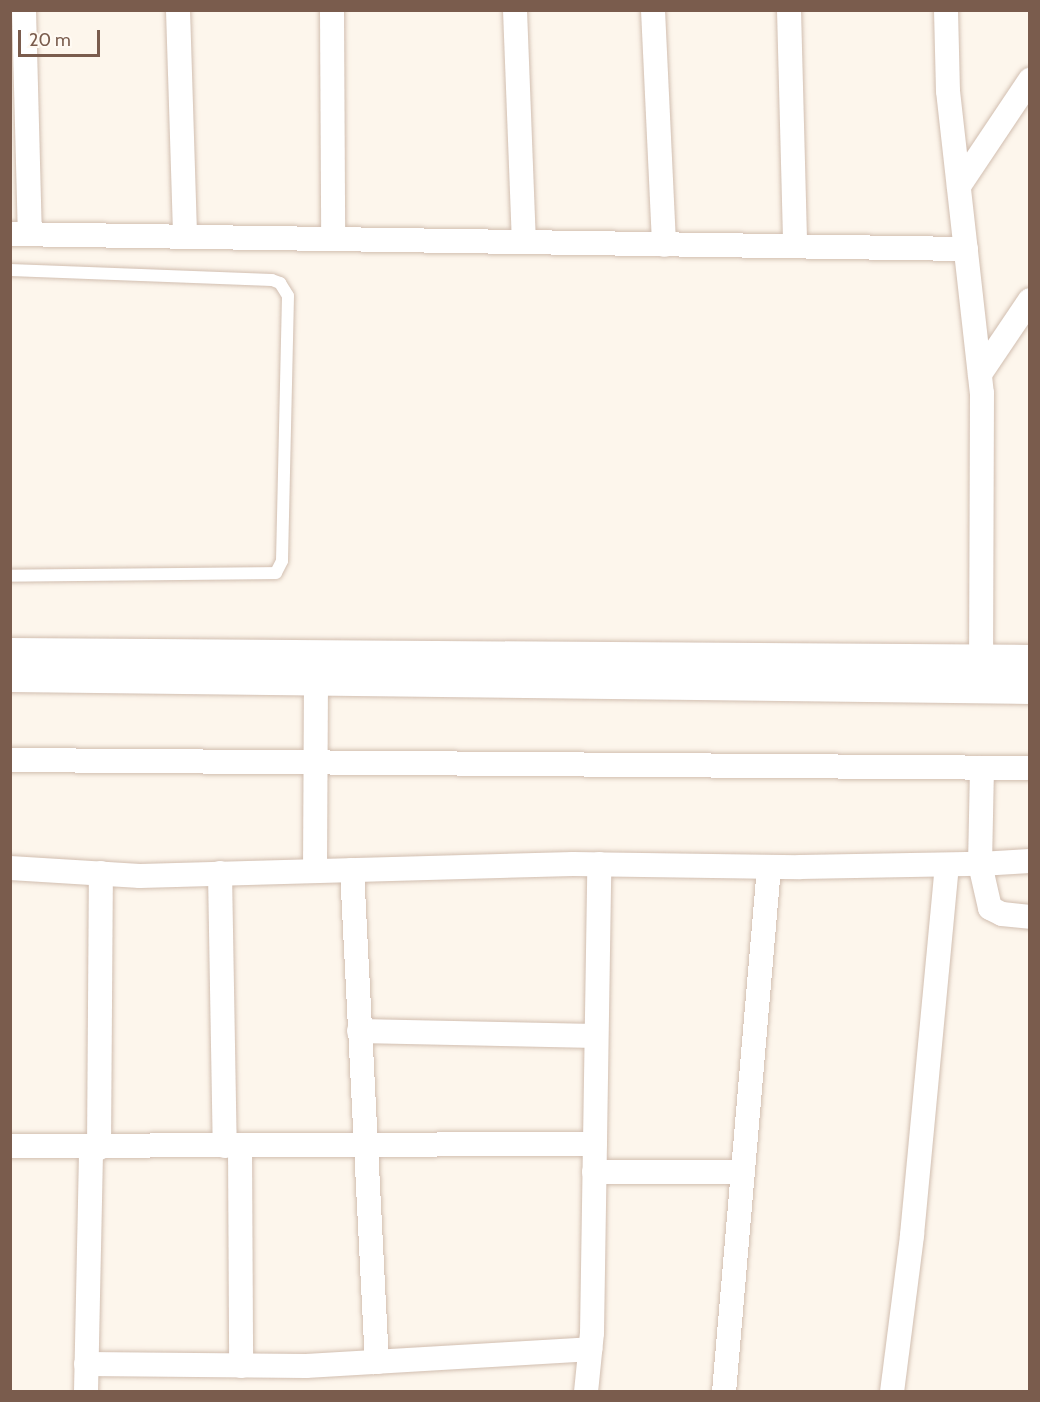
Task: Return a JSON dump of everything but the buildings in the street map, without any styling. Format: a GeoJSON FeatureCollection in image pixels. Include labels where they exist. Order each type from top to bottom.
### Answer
{"type":"FeatureCollection","features":[{"type":"Feature","properties":{"kind":"street"},"geometry":{"type":"LineString","coordinates":[[24,10],[20,234],[966,249]]}},
{"type":"Feature","properties":{"kind":"street"},"geometry":{"type":"LineString","coordinates":[[178,10],[184,237]]}},
{"type":"Feature","properties":{"kind":"street"},"geometry":{"type":"LineString","coordinates":[[332,10],[333,239]]}},
{"type":"Feature","properties":{"kind":"street"},"geometry":{"type":"LineString","coordinates":[[515,10],[524,242]]}},
{"type":"Feature","properties":{"kind":"street"},"geometry":{"type":"LineString","coordinates":[[653,10],[664,245]]}},
{"type":"Feature","properties":{"kind":"street"},"geometry":{"type":"LineString","coordinates":[[789,10],[795,246]]}},
{"type":"Feature","properties":{"kind":"street"},"geometry":{"type":"LineString","coordinates":[[946,10],[948,91],[980,374],[981,660]]}},
{"type":"Feature","properties":{"kind":"street"},"geometry":{"type":"LineString","coordinates":[[959,186],[1029,80]]}},
{"type":"Feature","properties":{"kind":"street"},"geometry":{"type":"LineString","coordinates":[[980,374],[1029,300]]}},
{"type":"Feature","properties":{"kind":"street"},"geometry":{"type":"LineString","coordinates":[[10,652],[316,668],[1029,688]]}},
{"type":"Feature","properties":{"kind":"street"},"geometry":{"type":"LineString","coordinates":[[10,678],[316,668],[1029,660]]}},
{"type":"Feature","properties":{"kind":"street"},"geometry":{"type":"LineString","coordinates":[[315,871],[316,668]]}},
{"type":"Feature","properties":{"kind":"street"},"geometry":{"type":"LineString","coordinates":[[10,760],[315,761],[494,766],[1029,768]]}},
{"type":"Feature","properties":{"kind":"street"},"geometry":{"type":"LineString","coordinates":[[982,768],[980,864],[990,908],[1002,914],[1029,917]]}},
{"type":"Feature","properties":{"kind":"street"},"geometry":{"type":"LineString","coordinates":[[10,868],[101,873],[220,873],[599,864],[947,867],[1029,861]]}},
{"type":"Feature","properties":{"kind":"street"},"geometry":{"type":"LineString","coordinates":[[586,1392],[590,1349],[599,864]]}},
{"type":"Feature","properties":{"kind":"street"},"geometry":{"type":"LineString","coordinates":[[724,1392],[769,867]]}},
{"type":"Feature","properties":{"kind":"street"},"geometry":{"type":"LineString","coordinates":[[892,1392],[912,1235],[947,867]]}},
{"type":"Feature","properties":{"kind":"street"},"geometry":{"type":"LineString","coordinates":[[352,870],[363,1145],[377,1362]]}},
{"type":"Feature","properties":{"kind":"street"},"geometry":{"type":"LineString","coordinates":[[86,1392],[95,1148],[101,873]]}},
{"type":"Feature","properties":{"kind":"street"},"geometry":{"type":"LineString","coordinates":[[220,873],[241,1365]]}},
{"type":"Feature","properties":{"kind":"street"},"geometry":{"type":"LineString","coordinates":[[359,1031],[596,1036]]}},
{"type":"Feature","properties":{"kind":"street"},"geometry":{"type":"LineString","coordinates":[[10,1146],[95,1148],[594,1144]]}},
{"type":"Feature","properties":{"kind":"street"},"geometry":{"type":"LineString","coordinates":[[594,1172],[743,1172]]}},
{"type":"Feature","properties":{"kind":"street"},"geometry":{"type":"LineString","coordinates":[[86,1364],[241,1365],[377,1362],[590,1349]]}},
{"type":"Feature","properties":{"kind":"lane"},"geometry":{"type":"LineString","coordinates":[[10,270],[272,280],[280,283],[288,296],[282,561],[276,573],[10,576]]}}]}
